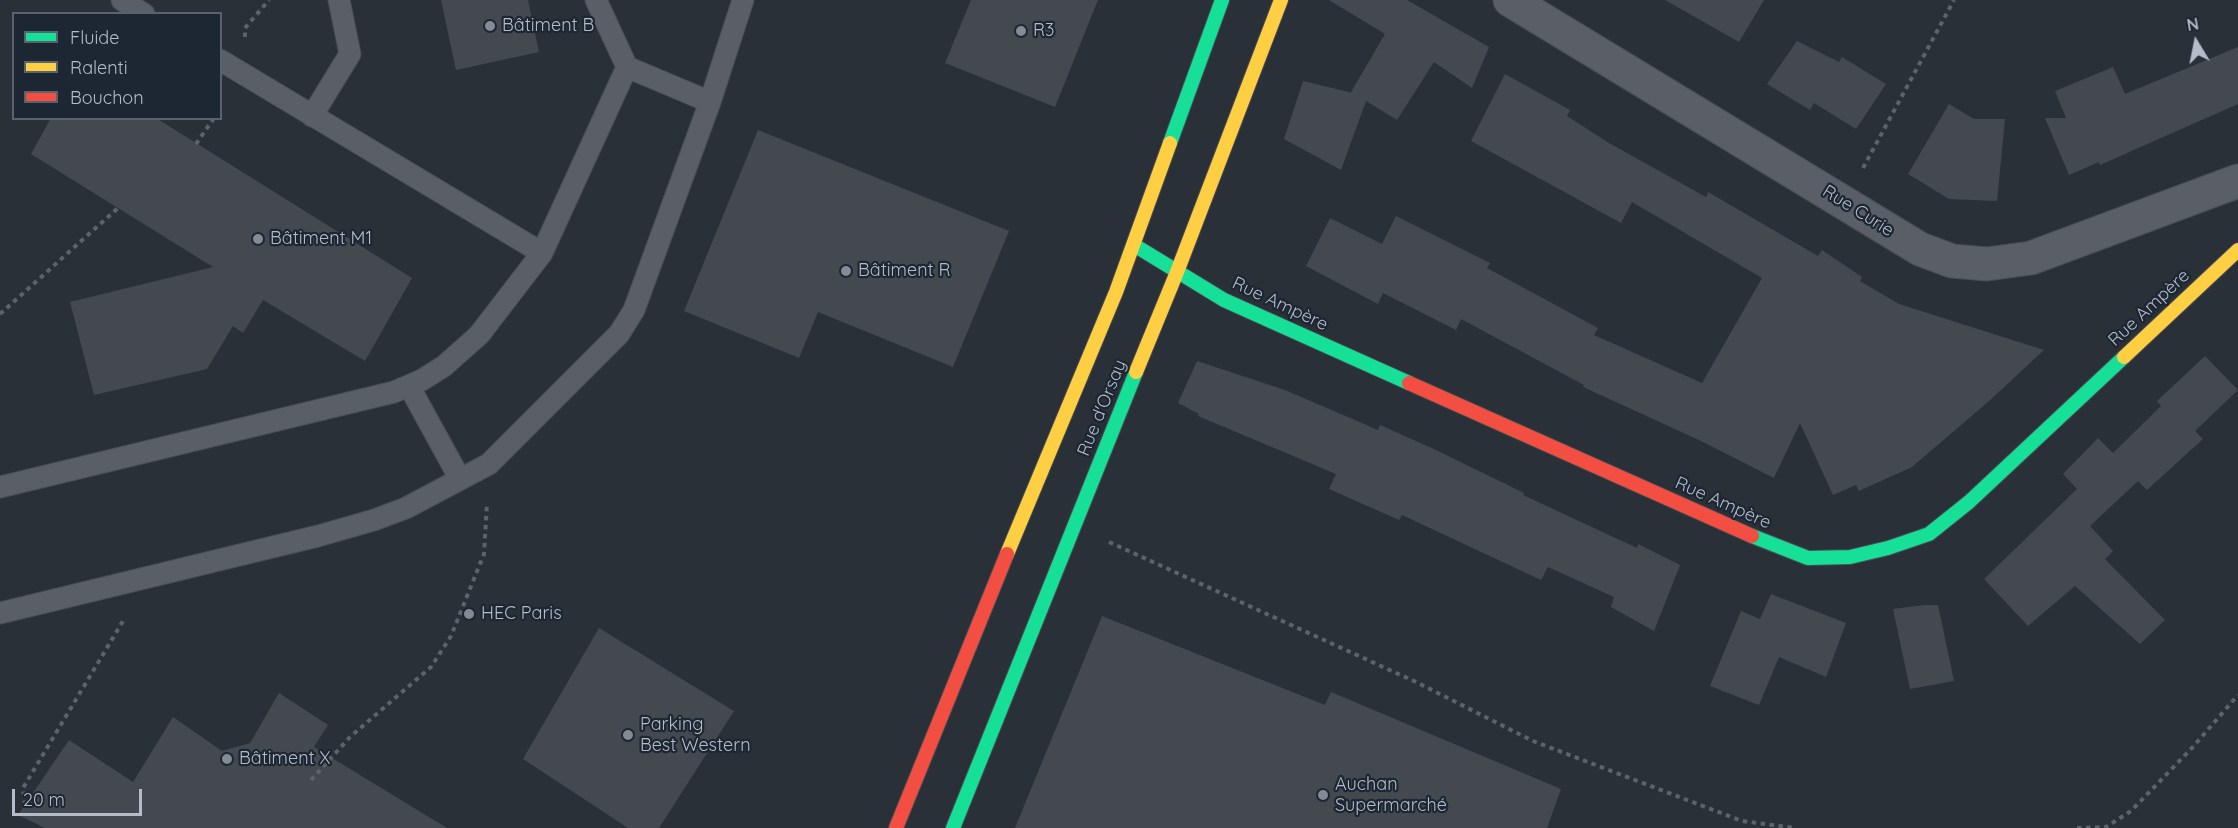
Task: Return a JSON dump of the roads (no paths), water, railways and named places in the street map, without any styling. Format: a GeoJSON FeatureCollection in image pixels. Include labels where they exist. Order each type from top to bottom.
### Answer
{"type":"FeatureCollection","features":[{"type":"Feature","properties":{"kind":"main road","name":"Rue d'Orsay"},"geometry":{"type":"LineString","coordinates":[[896,828],[1027,504],[1116,292],[1222,0]]}},
{"type":"Feature","properties":{"kind":"main road","name":"Rue d'Orsay"},"geometry":{"type":"LineString","coordinates":[[952,828],[1073,525],[1178,272],[1281,0]]}},
{"type":"Feature","properties":{"kind":"main road","name":"Rue Ampère"},"geometry":{"type":"LineString","coordinates":[[1134,245],[1224,300],[1767,543],[1808,558],[1850,557],[1929,534],[1969,502],[2238,250]]}},
{"type":"Feature","properties":{"kind":"street","name":"Rue Curie"},"geometry":{"type":"LineString","coordinates":[[1510,0],[1920,249],[1952,261],[1987,264],[2031,258],[2238,181]]}},
{"type":"Feature","properties":{"kind":"lane"},"geometry":{"type":"LineString","coordinates":[[122,0],[141,12]]}},
{"type":"Feature","properties":{"kind":"lane"},"geometry":{"type":"LineString","coordinates":[[312,116],[350,54],[339,0]]}},
{"type":"Feature","properties":{"kind":"lane"},"geometry":{"type":"LineString","coordinates":[[596,0],[627,67],[710,102]]}},
{"type":"Feature","properties":{"kind":"lane"},"geometry":{"type":"LineString","coordinates":[[0,613],[318,536],[374,520],[405,508],[489,464],[619,334],[634,310],[675,202],[743,0]]}},
{"type":"Feature","properties":{"kind":"lane"},"geometry":{"type":"LineString","coordinates":[[222,61],[542,253]]}},
{"type":"Feature","properties":{"kind":"lane"},"geometry":{"type":"LineString","coordinates":[[0,487],[394,392],[444,366],[479,334],[542,253],[627,67]]}},
{"type":"Feature","properties":{"kind":"lane"},"geometry":{"type":"LineString","coordinates":[[409,386],[460,479]]}},
{"type":"Feature","properties":{"kind":"place","name":"Bâtiment B"},"geometry":{"type":"Point","coordinates":[490,26]}},
{"type":"Feature","properties":{"kind":"place","name":"R3"},"geometry":{"type":"Point","coordinates":[1021,31]}},
{"type":"Feature","properties":{"kind":"place","name":"Bâtiment M1"},"geometry":{"type":"Point","coordinates":[258,239]}},
{"type":"Feature","properties":{"kind":"place","name":"Bâtiment R"},"geometry":{"type":"Point","coordinates":[846,271]}},
{"type":"Feature","properties":{"kind":"place","name":"HEC Paris"},"geometry":{"type":"Point","coordinates":[469,614]}},
{"type":"Feature","properties":{"kind":"place","name":"Parking Best Western"},"geometry":{"type":"Point","coordinates":[628,735]}},
{"type":"Feature","properties":{"kind":"place","name":"Bâtiment X"},"geometry":{"type":"Point","coordinates":[227,759]}},
{"type":"Feature","properties":{"kind":"place","name":"Auchan Supermarché"},"geometry":{"type":"Point","coordinates":[1323,795]}}]}
